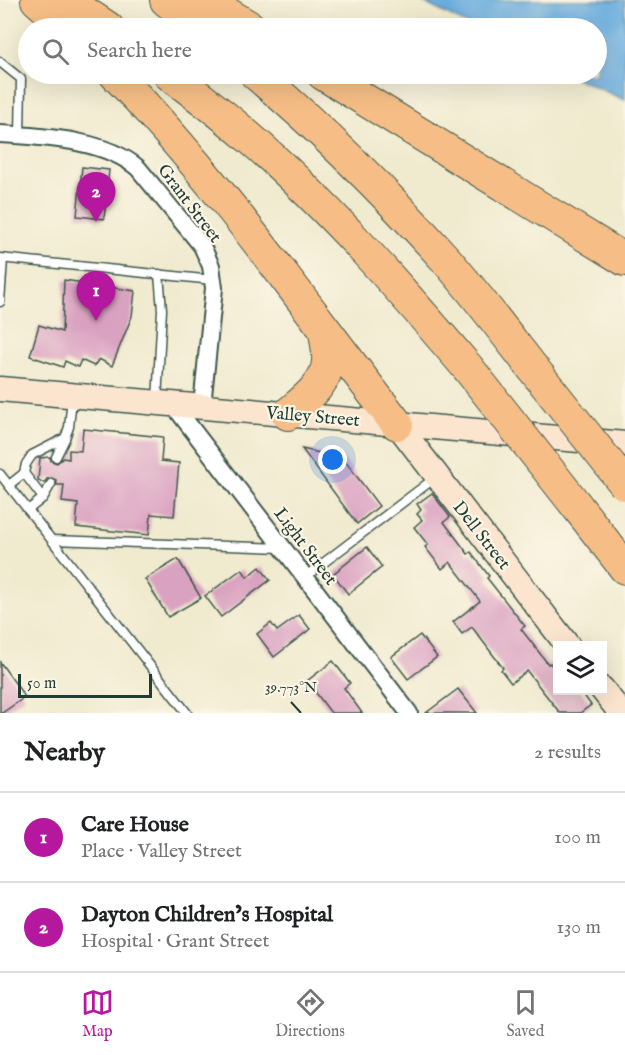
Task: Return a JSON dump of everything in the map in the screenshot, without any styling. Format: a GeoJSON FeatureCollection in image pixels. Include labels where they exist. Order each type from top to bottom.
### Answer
{"type":"FeatureCollection","features":[{"type":"Feature","properties":{"kind":"highway"},"geometry":{"type":"LineString","coordinates":[[37,0],[58,18]]}},
{"type":"Feature","properties":{"kind":"highway"},"geometry":{"type":"LineString","coordinates":[[66,0],[93,18]]}},
{"type":"Feature","properties":{"kind":"highway"},"geometry":{"type":"LineString","coordinates":[[166,0],[189,18]]}},
{"type":"Feature","properties":{"kind":"highway"},"geometry":{"type":"LineString","coordinates":[[205,0],[235,18]]}},
{"type":"Feature","properties":{"kind":"highway"},"geometry":{"type":"LineString","coordinates":[[125,84],[151,110],[195,163],[397,424]]}},
{"type":"Feature","properties":{"kind":"highway"},"geometry":{"type":"LineString","coordinates":[[182,84],[245,134],[321,206],[403,292],[468,368],[625,568]]}},
{"type":"Feature","properties":{"kind":"highway"},"geometry":{"type":"LineString","coordinates":[[268,84],[298,109],[382,191],[449,264],[625,484]]}},
{"type":"Feature","properties":{"kind":"highway"},"geometry":{"type":"LineString","coordinates":[[339,84],[625,260]]}},
{"type":"Feature","properties":{"kind":"highway"},"geometry":{"type":"LineString","coordinates":[[288,414],[322,380],[328,362],[325,332]]}},
{"type":"Feature","properties":{"kind":"main road","name":"Valley Street"},"geometry":{"type":"LineString","coordinates":[[0,389],[625,444]]}},
{"type":"Feature","properties":{"kind":"main road","name":"Dell Street"},"geometry":{"type":"LineString","coordinates":[[397,424],[565,641]]}},
{"type":"Feature","properties":{"kind":"main road"},"geometry":{"type":"LineString","coordinates":[[607,694],[621,713]]}},
{"type":"Feature","properties":{"kind":"street","name":"Grant Street"},"geometry":{"type":"LineString","coordinates":[[0,134],[93,145],[127,158],[138,168],[202,246],[211,266],[214,288],[202,406]]}},
{"type":"Feature","properties":{"kind":"street","name":"Light Street"},"geometry":{"type":"LineString","coordinates":[[165,403],[283,548],[409,713]]}},
{"type":"Feature","properties":{"kind":"lane"},"geometry":{"type":"LineString","coordinates":[[0,62],[18,77]]}},
{"type":"Feature","properties":{"kind":"lane"},"geometry":{"type":"LineString","coordinates":[[20,136],[21,84]]}},
{"type":"Feature","properties":{"kind":"lane"},"geometry":{"type":"LineString","coordinates":[[0,302],[2,259],[213,280]]}},
{"type":"Feature","properties":{"kind":"lane"},"geometry":{"type":"LineString","coordinates":[[159,274],[165,403]]}},
{"type":"Feature","properties":{"kind":"lane"},"geometry":{"type":"LineString","coordinates":[[56,457],[69,427],[73,395]]}},
{"type":"Feature","properties":{"kind":"lane"},"geometry":{"type":"LineString","coordinates":[[9,485],[24,473],[26,464],[32,455],[65,438]]}},
{"type":"Feature","properties":{"kind":"lane"},"geometry":{"type":"LineString","coordinates":[[24,473],[43,498]]}},
{"type":"Feature","properties":{"kind":"lane"},"geometry":{"type":"LineString","coordinates":[[0,474],[187,713]]}},
{"type":"Feature","properties":{"kind":"lane"},"geometry":{"type":"LineString","coordinates":[[305,577],[437,477]]}},
{"type":"Feature","properties":{"kind":"lane"},"geometry":{"type":"LineString","coordinates":[[28,510],[43,498],[51,484]]}},
{"type":"Feature","properties":{"kind":"lane"},"geometry":{"type":"LineString","coordinates":[[52,540],[283,548]]}},
{"type":"Feature","properties":{"kind":"water"},"geometry":{"type":"Polygon","coordinates":[[[419,0],[625,0],[625,100],[589,84],[607,84],[607,18],[454,18],[419,0]]]}},
{"type":"Feature","properties":{"kind":"building"},"geometry":{"type":"Polygon","coordinates":[[[82,167],[109,170],[104,219],[77,216],[82,167]]]}},
{"type":"Feature","properties":{"kind":"building"},"geometry":{"type":"Polygon","coordinates":[[[64,280],[135,291],[132,316],[112,366],[99,359],[94,366],[81,360],[78,367],[65,361],[63,367],[30,356],[39,325],[62,332],[64,280]]]}},
{"type":"Feature","properties":{"kind":"building"},"geometry":{"type":"Polygon","coordinates":[[[83,429],[163,437],[161,461],[179,463],[174,516],[151,514],[149,535],[76,527],[78,504],[62,502],[64,485],[57,485],[56,480],[52,478],[47,479],[44,483],[38,480],[40,458],[50,457],[51,461],[57,463],[63,458],[69,459],[69,450],[81,451],[83,429]]]}},
{"type":"Feature","properties":{"kind":"building"},"geometry":{"type":"Polygon","coordinates":[[[302,449],[343,458],[379,506],[357,524],[302,449]]]}},
{"type":"Feature","properties":{"kind":"building"},"geometry":{"type":"Polygon","coordinates":[[[432,493],[450,517],[444,522],[468,554],[471,552],[489,576],[487,578],[525,626],[521,629],[548,664],[550,663],[553,667],[553,695],[584,695],[591,705],[580,713],[560,713],[527,671],[511,683],[501,670],[503,668],[472,627],[462,634],[453,622],[480,601],[450,562],[442,569],[425,547],[428,545],[414,527],[422,520],[417,514],[421,510],[417,504],[432,493]]]}},
{"type":"Feature","properties":{"kind":"building"},"geometry":{"type":"Polygon","coordinates":[[[367,547],[382,567],[348,594],[333,574],[367,547]]]}},
{"type":"Feature","properties":{"kind":"building"},"geometry":{"type":"Polygon","coordinates":[[[178,559],[201,598],[168,617],[145,579],[178,559]]]}},
{"type":"Feature","properties":{"kind":"building"},"geometry":{"type":"Polygon","coordinates":[[[260,567],[270,580],[221,617],[205,596],[242,569],[247,577],[260,567]]]}},
{"type":"Feature","properties":{"kind":"building"},"geometry":{"type":"Polygon","coordinates":[[[299,615],[310,629],[274,657],[257,634],[271,623],[277,631],[299,615]]]}},
{"type":"Feature","properties":{"kind":"building"},"geometry":{"type":"Polygon","coordinates":[[[420,635],[437,657],[408,679],[391,657],[420,635]]]}},
{"type":"Feature","properties":{"kind":"building"},"geometry":{"type":"Polygon","coordinates":[[[333,661],[350,683],[344,688],[362,713],[331,713],[307,681],[333,661]]]}},
{"type":"Feature","properties":{"kind":"building"},"geometry":{"type":"Polygon","coordinates":[[[0,662],[25,697],[2,713],[0,713],[0,662]]]}},
{"type":"Feature","properties":{"kind":"building"},"geometry":{"type":"Polygon","coordinates":[[[458,689],[477,713],[426,713],[458,689]]]}},
{"type":"Feature","properties":{"kind":"place","name":"Dayton Children’s Hospital"},"geometry":{"type":"Point","coordinates":[96,222]}},
{"type":"Feature","properties":{"kind":"place","name":"Care House"},"geometry":{"type":"Point","coordinates":[96,321]}}]}
